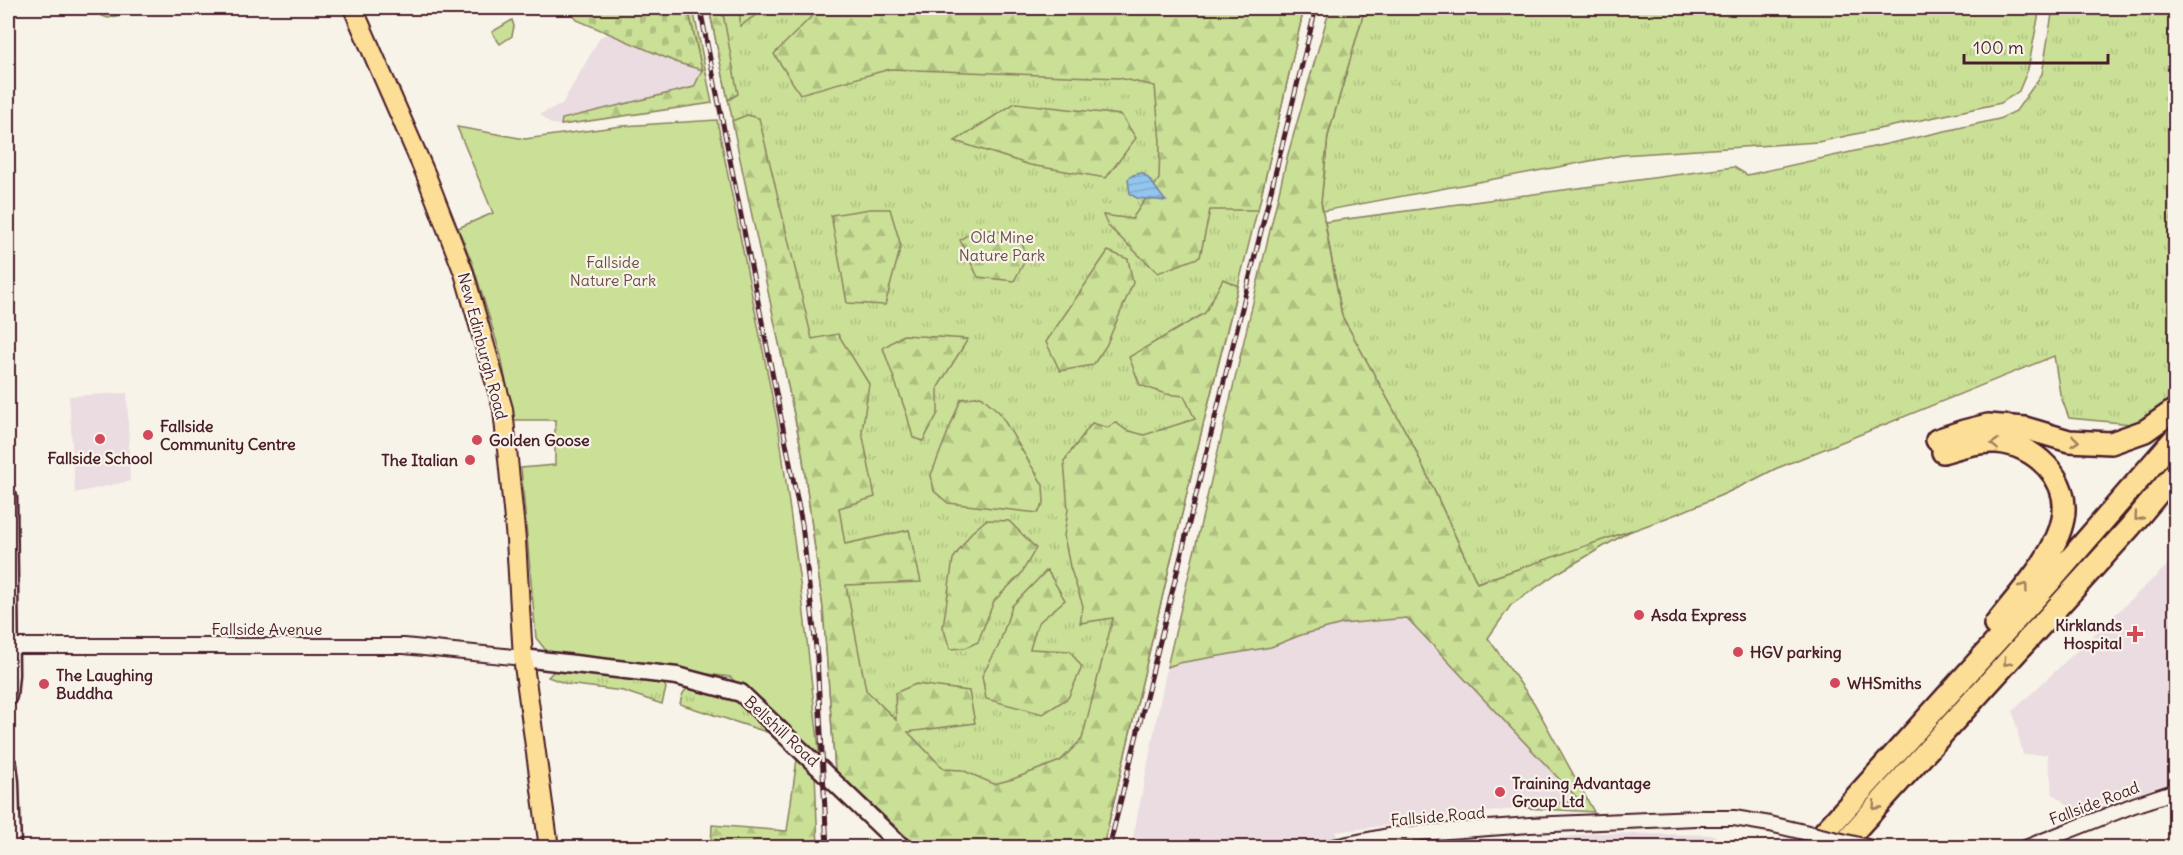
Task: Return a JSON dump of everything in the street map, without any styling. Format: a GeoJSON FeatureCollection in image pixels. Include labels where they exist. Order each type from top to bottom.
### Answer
{"type":"FeatureCollection","features":[{"type":"Feature","properties":{"kind":"highway"},"geometry":{"type":"LineString","coordinates":[[1886,766],[2048,557],[2064,518],[2062,492],[2051,471],[2030,452],[1997,442],[1940,447],[1964,430],[1988,425],[2025,428],[2069,441],[2111,443],[2145,431],[2175,409]]}},
{"type":"Feature","properties":{"kind":"highway"},"geometry":{"type":"LineString","coordinates":[[1810,848],[2056,575],[2175,437]]}},
{"type":"Feature","properties":{"kind":"highway"},"geometry":{"type":"LineString","coordinates":[[1839,848],[2130,527],[2175,472]]}},
{"type":"Feature","properties":{"kind":"main road","name":"New Edinburgh Road"},"geometry":{"type":"LineString","coordinates":[[353,8],[426,175],[464,273],[503,409],[516,540],[524,658],[549,848]]}},
{"type":"Feature","properties":{"kind":"main road"},"geometry":{"type":"LineString","coordinates":[[8,498],[10,674],[8,696]]}},
{"type":"Feature","properties":{"kind":"main road","name":"Bellshill Road"},"geometry":{"type":"LineString","coordinates":[[524,658],[677,676],[741,693],[903,848]]}},
{"type":"Feature","properties":{"kind":"main road"},"geometry":{"type":"LineString","coordinates":[[8,765],[12,848]]}},
{"type":"Feature","properties":{"kind":"street","name":"Fallside Avenue"},"geometry":{"type":"LineString","coordinates":[[9,646],[404,646],[524,658]]}},
{"type":"Feature","properties":{"kind":"street","name":"Fallside Road"},"geometry":{"type":"LineString","coordinates":[[2025,848],[2175,791]]}},
{"type":"Feature","properties":{"kind":"street","name":"Fallside Road"},"geometry":{"type":"LineString","coordinates":[[1328,848],[1393,835],[1530,825],[1696,818],[1734,818],[1770,824],[1872,848]]}},
{"type":"Feature","properties":{"kind":"shaded area"},"geometry":{"type":"Polygon","coordinates":[[[610,34],[678,63],[702,70],[694,87],[562,119],[561,125],[551,124],[540,114],[562,104],[601,36],[610,34]]]}},
{"type":"Feature","properties":{"kind":"shaded area","name":"Fallside School"},"geometry":{"type":"Polygon","coordinates":[[[127,393],[130,481],[75,493],[69,396],[127,393]]]}},
{"type":"Feature","properties":{"kind":"shaded area","name":"Kirklands Hospital"},"geometry":{"type":"Polygon","coordinates":[[[2175,558],[2175,781],[2079,813],[2053,794],[2047,754],[2023,755],[2013,711],[2175,558]]]}},
{"type":"Feature","properties":{"kind":"shaded area"},"geometry":{"type":"Polygon","coordinates":[[[1408,618],[1580,800],[1335,832],[1342,847],[1131,848],[1167,667],[1271,647],[1301,635],[1342,624],[1408,618]]]}},
{"type":"Feature","properties":{"kind":"shaded area"},"geometry":{"type":"Polygon","coordinates":[[[1594,833],[1715,835],[1720,847],[1514,847],[1516,844],[1594,833]]]}},
{"type":"Feature","properties":{"kind":"green space"},"geometry":{"type":"Polygon","coordinates":[[[98,8],[133,8],[127,13],[108,18],[102,16],[98,8]]]}},
{"type":"Feature","properties":{"kind":"green space"},"geometry":{"type":"Polygon","coordinates":[[[567,8],[688,8],[702,70],[678,63],[577,20],[567,8]]]}},
{"type":"Feature","properties":{"kind":"green space"},"geometry":{"type":"Polygon","coordinates":[[[688,8],[693,8],[712,103],[561,125],[562,119],[694,87],[702,70],[688,8]]]}},
{"type":"Feature","properties":{"kind":"green space","name":"Old Mine Nature Park"},"geometry":{"type":"Polygon","coordinates":[[[709,8],[1304,8],[1262,192],[1204,421],[1103,847],[937,848],[912,842],[835,770],[823,608],[802,452],[709,8]]]}},
{"type":"Feature","properties":{"kind":"green space"},"geometry":{"type":"Polygon","coordinates":[[[709,8],[722,8],[738,94],[728,100],[709,8]]]}},
{"type":"Feature","properties":{"kind":"green space"},"geometry":{"type":"Polygon","coordinates":[[[740,8],[766,8],[740,26],[740,8]]]}},
{"type":"Feature","properties":{"kind":"green space"},"geometry":{"type":"Polygon","coordinates":[[[820,8],[1304,8],[1258,210],[1210,210],[1200,257],[1158,273],[1108,226],[1103,215],[1132,219],[1159,179],[1160,142],[1155,86],[1119,78],[890,69],[800,94],[774,54],[820,8]]]}},
{"type":"Feature","properties":{"kind":"green space"},"geometry":{"type":"Polygon","coordinates":[[[1330,8],[1365,8],[1328,136],[1321,202],[1342,316],[1414,447],[1477,583],[1632,530],[1556,574],[1511,605],[1488,638],[1534,703],[1594,812],[1526,808],[1579,800],[1407,618],[1342,624],[1301,635],[1271,647],[1167,667],[1288,154],[1330,8]]]}},
{"type":"Feature","properties":{"kind":"green space"},"geometry":{"type":"Polygon","coordinates":[[[1365,8],[2040,8],[2028,69],[2019,91],[2001,103],[1818,142],[1622,155],[1323,211],[1321,202],[1328,136],[1365,8]]]}},
{"type":"Feature","properties":{"kind":"green space"},"geometry":{"type":"Polygon","coordinates":[[[2053,8],[2175,8],[2175,393],[2142,425],[2069,418],[2060,394],[2054,356],[1775,469],[1740,487],[1666,518],[1477,583],[1414,447],[1342,316],[1325,222],[1734,167],[1747,175],[1999,119],[2016,111],[2042,74],[2053,8]]]}},
{"type":"Feature","properties":{"kind":"green space"},"geometry":{"type":"Polygon","coordinates":[[[512,20],[514,26],[512,36],[500,44],[492,32],[512,20]]]}},
{"type":"Feature","properties":{"kind":"green space"},"geometry":{"type":"Polygon","coordinates":[[[1015,103],[1121,115],[1136,138],[1106,178],[1030,165],[955,141],[1015,103]]]}},
{"type":"Feature","properties":{"kind":"green space"},"geometry":{"type":"Polygon","coordinates":[[[747,115],[759,118],[812,339],[838,334],[869,384],[862,432],[875,497],[839,508],[845,544],[909,530],[921,582],[846,585],[866,690],[896,720],[895,693],[916,684],[969,691],[975,723],[908,732],[944,769],[962,770],[994,784],[1060,761],[1082,739],[1113,618],[1080,623],[1083,606],[1070,567],[1064,536],[1068,509],[1064,461],[1092,423],[1108,428],[1115,422],[1126,430],[1144,435],[1195,419],[1184,396],[1166,394],[1140,385],[1129,357],[1205,313],[1223,279],[1238,286],[1103,847],[937,848],[912,842],[835,770],[823,608],[802,452],[732,121],[747,115]]]}},
{"type":"Feature","properties":{"kind":"green space","name":"Fallside Nature Park"},"geometry":{"type":"Polygon","coordinates":[[[717,120],[779,431],[803,605],[820,759],[730,677],[548,653],[536,638],[521,468],[555,465],[555,420],[513,420],[501,356],[473,265],[458,228],[493,213],[457,127],[525,139],[622,126],[717,120]]]}},
{"type":"Feature","properties":{"kind":"green space"},"geometry":{"type":"Polygon","coordinates":[[[870,209],[890,209],[901,246],[885,305],[847,303],[831,215],[870,209]]]}},
{"type":"Feature","properties":{"kind":"green space"},"geometry":{"type":"Polygon","coordinates":[[[979,227],[1019,236],[1027,257],[1014,281],[978,277],[960,240],[979,227]]]}},
{"type":"Feature","properties":{"kind":"green space"},"geometry":{"type":"Polygon","coordinates":[[[1108,251],[1128,259],[1133,283],[1106,346],[1093,365],[1060,371],[1046,342],[1108,251]]]}},
{"type":"Feature","properties":{"kind":"green space"},"geometry":{"type":"Polygon","coordinates":[[[903,335],[968,339],[938,387],[938,413],[923,441],[913,438],[883,348],[903,335]]]}},
{"type":"Feature","properties":{"kind":"green space"},"geometry":{"type":"Polygon","coordinates":[[[981,396],[999,412],[1043,485],[1044,503],[1038,513],[948,503],[934,491],[931,475],[961,399],[981,396]]]}},
{"type":"Feature","properties":{"kind":"green space"},"geometry":{"type":"Polygon","coordinates":[[[986,520],[1009,521],[1036,548],[1021,574],[994,601],[978,642],[965,648],[950,649],[943,627],[953,559],[971,533],[986,520]]]}},
{"type":"Feature","properties":{"kind":"green space"},"geometry":{"type":"Polygon","coordinates":[[[1047,570],[1065,600],[1038,623],[1030,649],[1070,651],[1082,667],[1068,698],[1043,714],[986,699],[982,676],[999,645],[1012,606],[1047,570]]]}},
{"type":"Feature","properties":{"kind":"green space"},"geometry":{"type":"Polygon","coordinates":[[[558,667],[663,682],[666,688],[662,704],[623,691],[567,684],[548,677],[558,667]]]}},
{"type":"Feature","properties":{"kind":"green space"},"geometry":{"type":"Polygon","coordinates":[[[694,686],[738,699],[776,735],[680,704],[684,692],[694,686]]]}},
{"type":"Feature","properties":{"kind":"green space"},"geometry":{"type":"Polygon","coordinates":[[[797,759],[815,773],[818,847],[711,848],[712,825],[787,831],[797,759]]]}},
{"type":"Feature","properties":{"kind":"water"},"geometry":{"type":"Polygon","coordinates":[[[1142,173],[1166,201],[1137,198],[1130,194],[1128,179],[1142,173]]]}},
{"type":"Feature","properties":{"kind":"railway"},"geometry":{"type":"LineString","coordinates":[[700,8],[802,524],[817,657],[827,848]]}},
{"type":"Feature","properties":{"kind":"railway"},"geometry":{"type":"LineString","coordinates":[[1109,848],[1316,8]]}},
{"type":"Feature","properties":{"kind":"place","name":"Fallside Community Centre"},"geometry":{"type":"Point","coordinates":[148,435]}},
{"type":"Feature","properties":{"kind":"place","name":"Fallside School"},"geometry":{"type":"Point","coordinates":[100,439]}},
{"type":"Feature","properties":{"kind":"place","name":"Golden Goose"},"geometry":{"type":"Point","coordinates":[477,440]}},
{"type":"Feature","properties":{"kind":"place","name":"The Italian"},"geometry":{"type":"Point","coordinates":[470,460]}},
{"type":"Feature","properties":{"kind":"place","name":"Asda Express"},"geometry":{"type":"Point","coordinates":[1639,615]}},
{"type":"Feature","properties":{"kind":"place","name":"Kirklands Hospital"},"geometry":{"type":"Point","coordinates":[2135,634]}},
{"type":"Feature","properties":{"kind":"place","name":"HGV parking"},"geometry":{"type":"Point","coordinates":[1738,652]}},
{"type":"Feature","properties":{"kind":"place","name":"WHSmiths"},"geometry":{"type":"Point","coordinates":[1835,683]}},
{"type":"Feature","properties":{"kind":"place","name":"The Laughing Buddha"},"geometry":{"type":"Point","coordinates":[44,684]}},
{"type":"Feature","properties":{"kind":"place","name":"Training Advantage Group Ltd"},"geometry":{"type":"Point","coordinates":[1500,792]}}]}
